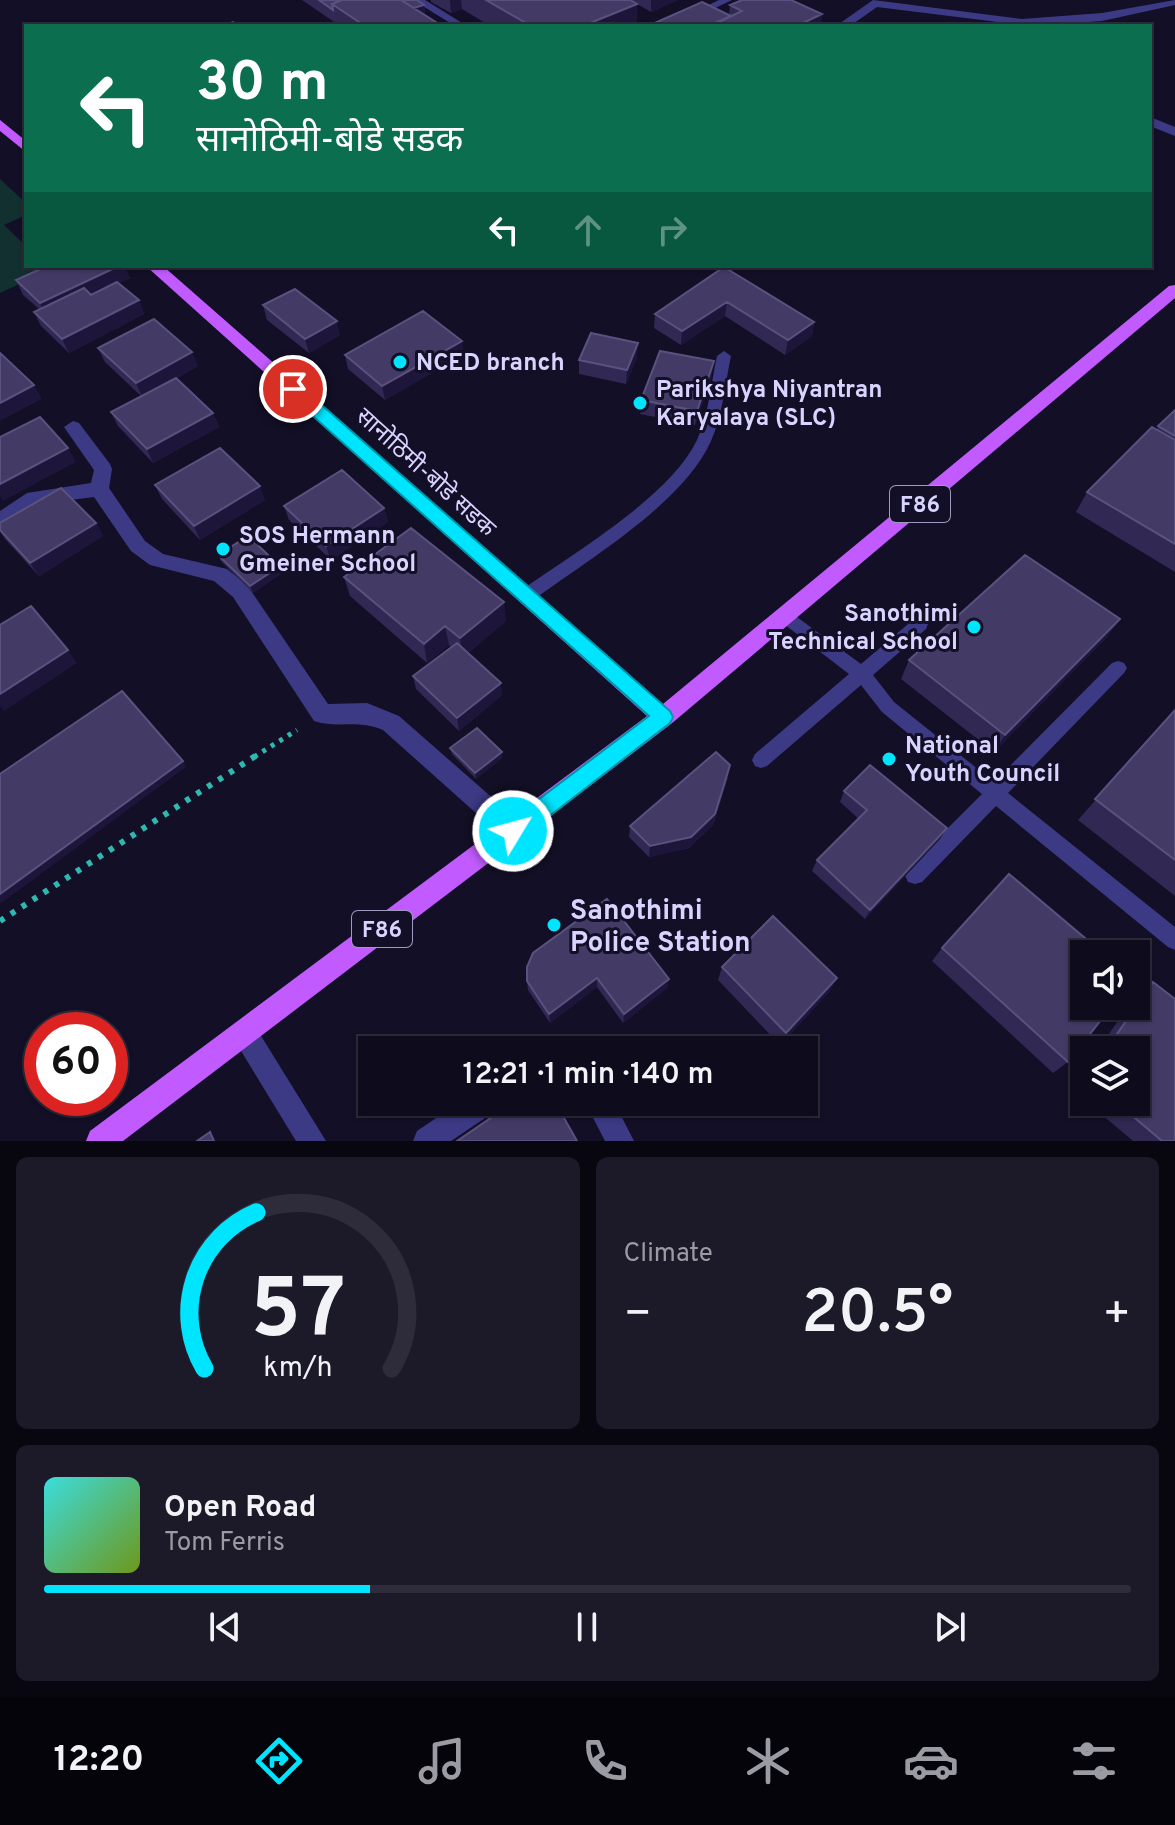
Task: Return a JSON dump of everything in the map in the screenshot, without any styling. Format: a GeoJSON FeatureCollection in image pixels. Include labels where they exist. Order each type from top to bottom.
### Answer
{"type":"FeatureCollection","features":[{"type":"Feature","properties":{"kind":"main road"},"geometry":{"type":"LineString","coordinates":[[0,124],[24,146]]}},
{"type":"Feature","properties":{"kind":"main road","name":"सानोठिमी-बोडे सडक"},"geometry":{"type":"LineString","coordinates":[[156,268],[663,717]]}},
{"type":"Feature","properties":{"kind":"main road","name":"F86"},"geometry":{"type":"LineString","coordinates":[[100,1141],[663,717],[1175,290]]}},
{"type":"Feature","properties":{"kind":"street"},"geometry":{"type":"LineString","coordinates":[[845,24],[874,1],[1022,23],[1102,17],[1175,1]]}},
{"type":"Feature","properties":{"kind":"street"},"geometry":{"type":"LineString","coordinates":[[874,1],[925,24]]}},
{"type":"Feature","properties":{"kind":"street"},"geometry":{"type":"LineString","coordinates":[[1152,122],[1175,132]]}},
{"type":"Feature","properties":{"kind":"street"},"geometry":{"type":"LineString","coordinates":[[73,427],[103,469],[99,489],[138,546],[157,560],[220,575],[240,591],[322,714],[367,713],[391,723],[513,831]]}},
{"type":"Feature","properties":{"kind":"street"},"geometry":{"type":"LineString","coordinates":[[0,521],[34,498],[99,489]]}},
{"type":"Feature","properties":{"kind":"street"},"geometry":{"type":"LineString","coordinates":[[244,1032],[312,1141]]}},
{"type":"Feature","properties":{"kind":"street"},"geometry":{"type":"LineString","coordinates":[[427,1141],[464,1116]]}},
{"type":"Feature","properties":{"kind":"street"},"geometry":{"type":"LineString","coordinates":[[607,1116],[620,1141]]}},
{"type":"Feature","properties":{"kind":"lane"},"geometry":{"type":"LineString","coordinates":[[418,0],[459,24]]}},
{"type":"Feature","properties":{"kind":"lane"},"geometry":{"type":"LineString","coordinates":[[674,24],[727,0]]}},
{"type":"Feature","properties":{"kind":"lane"},"geometry":{"type":"LineString","coordinates":[[526,596],[657,497],[685,472],[704,442],[724,356]]}},
{"type":"Feature","properties":{"kind":"lane"},"geometry":{"type":"LineString","coordinates":[[786,616],[862,674],[888,707],[1175,940]]}},
{"type":"Feature","properties":{"kind":"lane"},"geometry":{"type":"LineString","coordinates":[[761,760],[920,624]]}},
{"type":"Feature","properties":{"kind":"lane"},"geometry":{"type":"LineString","coordinates":[[915,875],[1118,668]]}},
{"type":"Feature","properties":{"kind":"path"},"geometry":{"type":"LineString","coordinates":[[0,921],[322,714]]}},
{"type":"Feature","properties":{"kind":"green space"},"geometry":{"type":"Polygon","coordinates":[[[0,179],[24,201],[24,216],[4,225],[24,244],[24,268],[50,270],[0,293],[0,179]]]}},
{"type":"Feature","properties":{"kind":"building"},"geometry":{"type":"Polygon","coordinates":[[[319,0],[342,0],[332,4],[333,10],[319,0]]]}},
{"type":"Feature","properties":{"kind":"building"},"geometry":{"type":"Polygon","coordinates":[[[342,0],[401,0],[439,24],[362,24],[332,4],[342,0]]]}},
{"type":"Feature","properties":{"kind":"building"},"geometry":{"type":"Polygon","coordinates":[[[401,0],[417,0],[424,5],[414,8],[401,0]]]}},
{"type":"Feature","properties":{"kind":"building"},"geometry":{"type":"Polygon","coordinates":[[[486,0],[630,0],[637,4],[588,24],[528,24],[486,0]]]}},
{"type":"Feature","properties":{"kind":"building"},"geometry":{"type":"Polygon","coordinates":[[[742,0],[791,0],[822,14],[801,24],[715,24],[742,11],[730,5],[742,0]]]}},
{"type":"Feature","properties":{"kind":"building"},"geometry":{"type":"Polygon","coordinates":[[[702,2],[731,16],[713,24],[652,24],[702,2]]]}},
{"type":"Feature","properties":{"kind":"building"},"geometry":{"type":"Polygon","coordinates":[[[43,268],[115,268],[40,303],[16,280],[43,268]]]}},
{"type":"Feature","properties":{"kind":"building"},"geometry":{"type":"Polygon","coordinates":[[[726,268],[814,322],[788,340],[727,302],[682,331],[655,314],[726,268]]]}},
{"type":"Feature","properties":{"kind":"building"},"geometry":{"type":"Polygon","coordinates":[[[117,282],[139,300],[62,339],[34,312],[84,288],[91,295],[117,282]]]}},
{"type":"Feature","properties":{"kind":"building"},"geometry":{"type":"Polygon","coordinates":[[[295,289],[337,321],[305,339],[263,305],[295,289]]]}},
{"type":"Feature","properties":{"kind":"building"},"geometry":{"type":"Polygon","coordinates":[[[423,311],[462,341],[382,386],[345,355],[423,311]]]}},
{"type":"Feature","properties":{"kind":"building"},"geometry":{"type":"Polygon","coordinates":[[[154,319],[192,352],[136,383],[98,348],[154,319]]]}},
{"type":"Feature","properties":{"kind":"building"},"geometry":{"type":"Polygon","coordinates":[[[591,333],[638,343],[627,370],[579,360],[591,333]]]}},
{"type":"Feature","properties":{"kind":"building"},"geometry":{"type":"Polygon","coordinates":[[[660,351],[714,361],[697,411],[641,400],[660,351]]]}},
{"type":"Feature","properties":{"kind":"building"},"geometry":{"type":"Polygon","coordinates":[[[0,353],[34,385],[0,403],[0,353]]]}},
{"type":"Feature","properties":{"kind":"building"},"geometry":{"type":"Polygon","coordinates":[[[176,378],[213,413],[147,449],[111,412],[176,378]]]}},
{"type":"Feature","properties":{"kind":"building"},"geometry":{"type":"Polygon","coordinates":[[[1175,410],[1175,436],[1158,426],[1175,410]]]}},
{"type":"Feature","properties":{"kind":"building"},"geometry":{"type":"Polygon","coordinates":[[[40,417],[68,448],[0,484],[0,437],[40,417]]]}},
{"type":"Feature","properties":{"kind":"building"},"geometry":{"type":"Polygon","coordinates":[[[1152,427],[1175,440],[1175,544],[1087,492],[1152,427]]]}},
{"type":"Feature","properties":{"kind":"building"},"geometry":{"type":"Polygon","coordinates":[[[220,448],[260,486],[194,526],[155,485],[220,448]]]}},
{"type":"Feature","properties":{"kind":"building"},"geometry":{"type":"Polygon","coordinates":[[[342,470],[384,508],[326,546],[284,506],[342,470]]]}},
{"type":"Feature","properties":{"kind":"building"},"geometry":{"type":"Polygon","coordinates":[[[61,488],[96,523],[30,563],[0,530],[0,523],[61,488]]]}},
{"type":"Feature","properties":{"kind":"building"},"geometry":{"type":"Polygon","coordinates":[[[411,528],[504,602],[460,638],[445,626],[424,644],[344,577],[411,528]]]}},
{"type":"Feature","properties":{"kind":"building"},"geometry":{"type":"Polygon","coordinates":[[[248,536],[280,566],[250,586],[218,555],[248,536]]]}},
{"type":"Feature","properties":{"kind":"building"},"geometry":{"type":"Polygon","coordinates":[[[1025,555],[1120,619],[1005,735],[909,660],[1025,555]]]}},
{"type":"Feature","properties":{"kind":"building"},"geometry":{"type":"Polygon","coordinates":[[[31,606],[68,650],[0,694],[0,625],[31,606]]]}},
{"type":"Feature","properties":{"kind":"building"},"geometry":{"type":"Polygon","coordinates":[[[457,643],[501,683],[457,718],[413,676],[457,643]]]}},
{"type":"Feature","properties":{"kind":"building"},"geometry":{"type":"Polygon","coordinates":[[[122,691],[183,761],[0,894],[0,774],[122,691]]]}},
{"type":"Feature","properties":{"kind":"building"},"geometry":{"type":"Polygon","coordinates":[[[1175,710],[1175,860],[1095,799],[1175,710]]]}},
{"type":"Feature","properties":{"kind":"building"},"geometry":{"type":"Polygon","coordinates":[[[477,728],[502,752],[475,773],[450,748],[477,728]]]}},
{"type":"Feature","properties":{"kind":"building"},"geometry":{"type":"Polygon","coordinates":[[[716,752],[730,765],[715,814],[691,837],[650,846],[630,826],[716,752]]]}},
{"type":"Feature","properties":{"kind":"building"},"geometry":{"type":"Polygon","coordinates":[[[870,765],[947,828],[870,910],[817,860],[867,810],[844,791],[870,765]]]}},
{"type":"Feature","properties":{"kind":"building"},"geometry":{"type":"Polygon","coordinates":[[[1009,874],[1087,940],[1070,940],[1070,1020],[1101,1020],[1088,1036],[1070,1036],[1068,1062],[942,948],[1009,874]]]}},
{"type":"Feature","properties":{"kind":"building"},"geometry":{"type":"Polygon","coordinates":[[[607,899],[669,979],[624,1014],[597,978],[549,1014],[527,981],[527,967],[533,953],[607,899]]]}},
{"type":"Feature","properties":{"kind":"building"},"geometry":{"type":"Polygon","coordinates":[[[773,916],[837,978],[786,1033],[722,967],[773,916]]]}},
{"type":"Feature","properties":{"kind":"building"},"geometry":{"type":"Polygon","coordinates":[[[1153,982],[1175,999],[1175,1141],[1162,1141],[1133,1116],[1150,1116],[1150,1036],[1116,1036],[1127,1020],[1150,1020],[1150,986],[1153,982]]]}},
{"type":"Feature","properties":{"kind":"building"},"geometry":{"type":"Polygon","coordinates":[[[494,1116],[563,1116],[577,1141],[457,1141],[494,1116]]]}},
{"type":"Feature","properties":{"kind":"building"},"geometry":{"type":"Polygon","coordinates":[[[210,1132],[214,1141],[197,1141],[210,1132]]]}},
{"type":"Feature","properties":{"kind":"place","name":"NCED branch"},"geometry":{"type":"Point","coordinates":[400,362]}},
{"type":"Feature","properties":{"kind":"place","name":"Parikshya Niyantran Karyalaya (SLC)"},"geometry":{"type":"Point","coordinates":[640,403]}},
{"type":"Feature","properties":{"kind":"place","name":"SOS Hermann Gmeiner School"},"geometry":{"type":"Point","coordinates":[223,549]}},
{"type":"Feature","properties":{"kind":"place","name":"Sanothimi Technical School"},"geometry":{"type":"Point","coordinates":[974,627]}},
{"type":"Feature","properties":{"kind":"place","name":"National Youth Council"},"geometry":{"type":"Point","coordinates":[889,759]}},
{"type":"Feature","properties":{"kind":"place","name":"Sanothimi Police Station"},"geometry":{"type":"Point","coordinates":[554,925]}},
{"type":"Feature","properties":{"kind":"route"},"geometry":{"type":"LineString","coordinates":[[293,389],[663,717],[513,831]]}}]}
